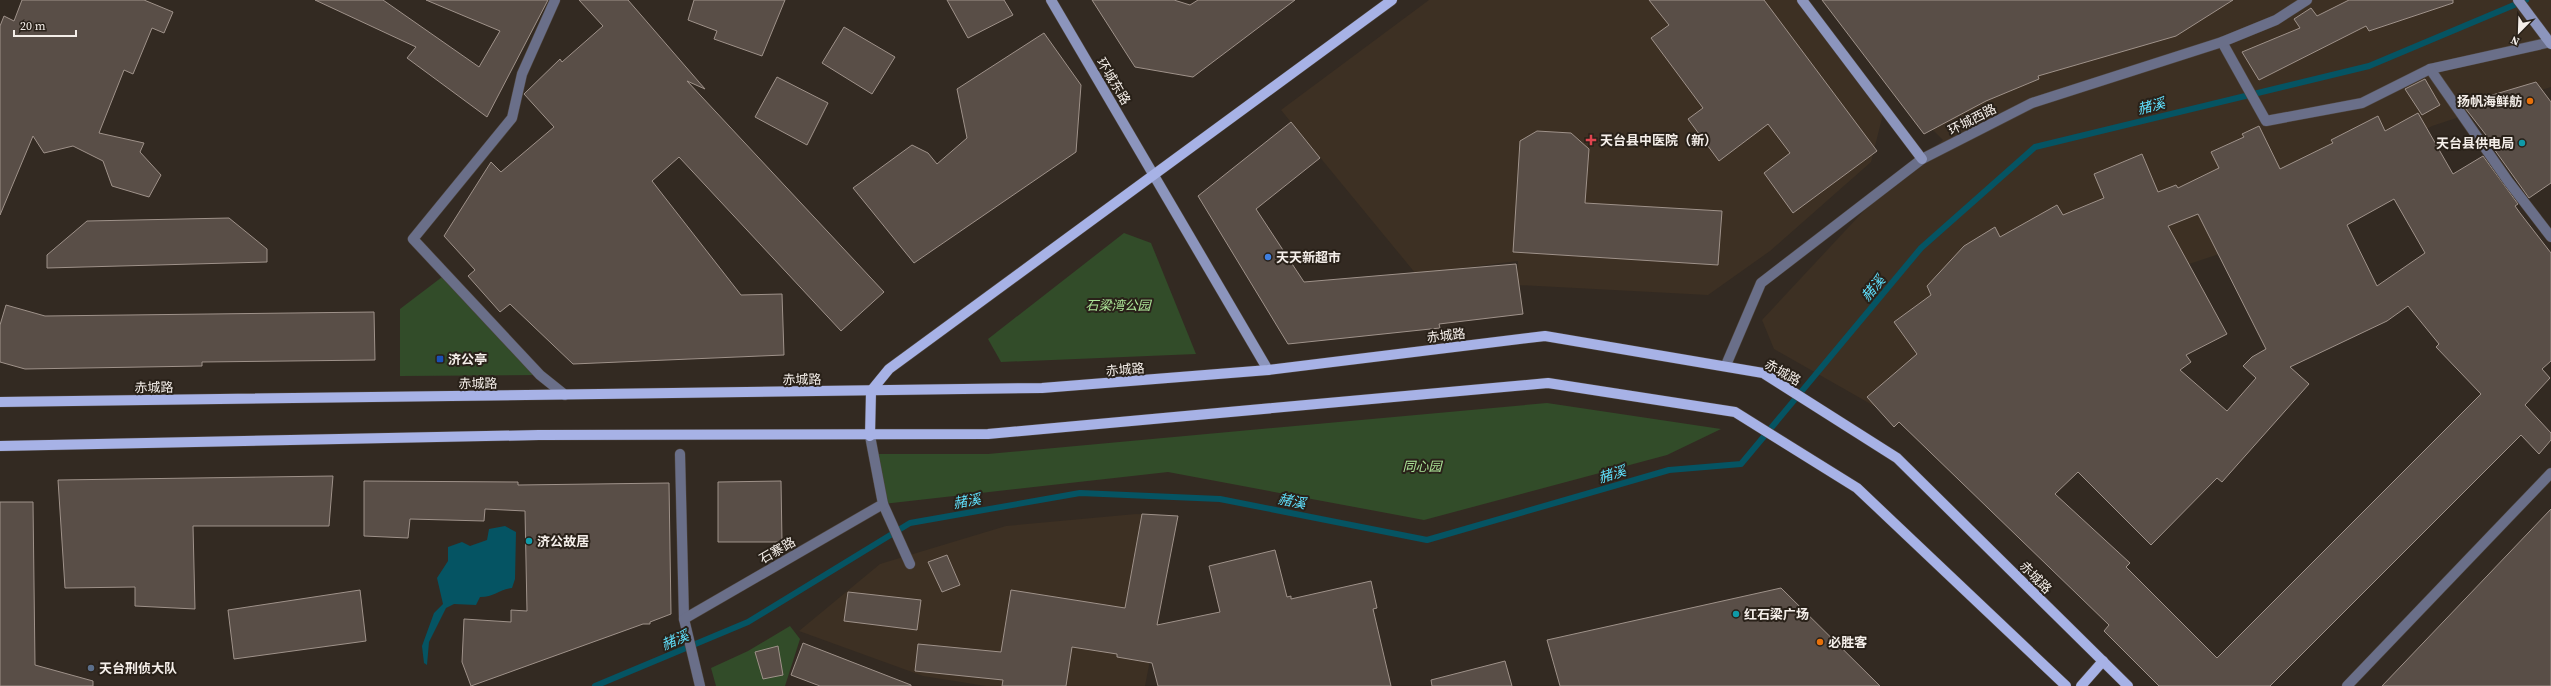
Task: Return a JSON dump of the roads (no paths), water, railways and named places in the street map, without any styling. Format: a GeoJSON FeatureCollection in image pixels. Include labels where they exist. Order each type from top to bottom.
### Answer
{"type":"FeatureCollection","features":[{"type":"Feature","properties":{"kind":"main road","name":"环城东路"},"geometry":{"type":"LineString","coordinates":[[1051,0],[1156,175],[1268,370]]}},
{"type":"Feature","properties":{"kind":"main road"},"geometry":{"type":"LineString","coordinates":[[870,436],[871,391],[889,369],[1156,175],[1392,0]]}},
{"type":"Feature","properties":{"kind":"main road"},"geometry":{"type":"LineString","coordinates":[[1802,0],[1922,159]]}},
{"type":"Feature","properties":{"kind":"main road"},"geometry":{"type":"LineString","coordinates":[[2518,0],[2551,43]]}},
{"type":"Feature","properties":{"kind":"main road","name":"赤城路"},"geometry":{"type":"LineString","coordinates":[[0,402],[1042,388],[1268,370],[1545,336],[1726,365],[1763,373],[1897,458],[2128,686]]}},
{"type":"Feature","properties":{"kind":"main road"},"geometry":{"type":"LineString","coordinates":[[0,446],[539,435],[870,436],[988,434],[1548,383],[1735,412],[1857,488],[2066,686]]}},
{"type":"Feature","properties":{"kind":"main road"},"geometry":{"type":"LineString","coordinates":[[2081,686],[2103,661]]}},
{"type":"Feature","properties":{"kind":"street"},"geometry":{"type":"LineString","coordinates":[[555,0],[522,74],[512,118],[412,239],[540,375],[565,395]]}},
{"type":"Feature","properties":{"kind":"street","name":"环城西路"},"geometry":{"type":"LineString","coordinates":[[1726,365],[1761,283],[1922,159],[2032,103],[2222,42],[2276,20],[2307,0]]}},
{"type":"Feature","properties":{"kind":"street"},"geometry":{"type":"LineString","coordinates":[[2222,42],[2266,121],[2362,103],[2430,69],[2551,43]]}},
{"type":"Feature","properties":{"kind":"street"},"geometry":{"type":"LineString","coordinates":[[2430,69],[2508,182],[2551,236]]}},
{"type":"Feature","properties":{"kind":"street"},"geometry":{"type":"LineString","coordinates":[[870,436],[883,504],[910,564]]}},
{"type":"Feature","properties":{"kind":"street"},"geometry":{"type":"LineString","coordinates":[[680,454],[684,620],[700,685]]}},
{"type":"Feature","properties":{"kind":"street"},"geometry":{"type":"LineString","coordinates":[[2347,686],[2551,473]]}},
{"type":"Feature","properties":{"kind":"street","name":"石寨路"},"geometry":{"type":"LineString","coordinates":[[684,620],[883,504]]}},
{"type":"Feature","properties":{"kind":"water"},"geometry":{"type":"Polygon","coordinates":[[[505,526],[516,532],[515,579],[512,588],[489,596],[480,597],[476,605],[454,604],[446,608],[429,642],[427,665],[424,663],[422,646],[434,613],[443,604],[437,578],[448,561],[448,547],[462,542],[470,546],[487,540],[489,529],[505,526]]]}},
{"type":"Feature","properties":{"kind":"waterway","name":"赭溪"},"geometry":{"type":"LineString","coordinates":[[595,686],[748,622],[910,523],[1080,493],[1220,499],[1427,540],[1669,470],[1741,464],[1921,248],[2035,147],[2369,66],[2526,0]]}},
{"type":"Feature","properties":{"kind":"place","name":"扬帆海鲜舫"},"geometry":{"type":"Point","coordinates":[2530,101]}},
{"type":"Feature","properties":{"kind":"place","name":"天台县中医院（新）"},"geometry":{"type":"Point","coordinates":[1591,140]}},
{"type":"Feature","properties":{"kind":"place","name":"天台县供电局"},"geometry":{"type":"Point","coordinates":[2522,143]}},
{"type":"Feature","properties":{"kind":"place","name":"天天新超市"},"geometry":{"type":"Point","coordinates":[1268,257]}},
{"type":"Feature","properties":{"kind":"place","name":"济公亭"},"geometry":{"type":"Point","coordinates":[440,359]}},
{"type":"Feature","properties":{"kind":"place","name":"济公故居"},"geometry":{"type":"Point","coordinates":[529,541]}},
{"type":"Feature","properties":{"kind":"place","name":"红石梁广场"},"geometry":{"type":"Point","coordinates":[1736,614]}},
{"type":"Feature","properties":{"kind":"place","name":"必胜客"},"geometry":{"type":"Point","coordinates":[1820,642]}},
{"type":"Feature","properties":{"kind":"place","name":"天台刑侦大队"},"geometry":{"type":"Point","coordinates":[91,668]}},
{"type":"Feature","properties":{"kind":"park label","name":"石梁湾公园"},"geometry":{"type":"Point","coordinates":[1118,305]}},
{"type":"Feature","properties":{"kind":"park label","name":"同心园"},"geometry":{"type":"Point","coordinates":[1422,466]}}]}
